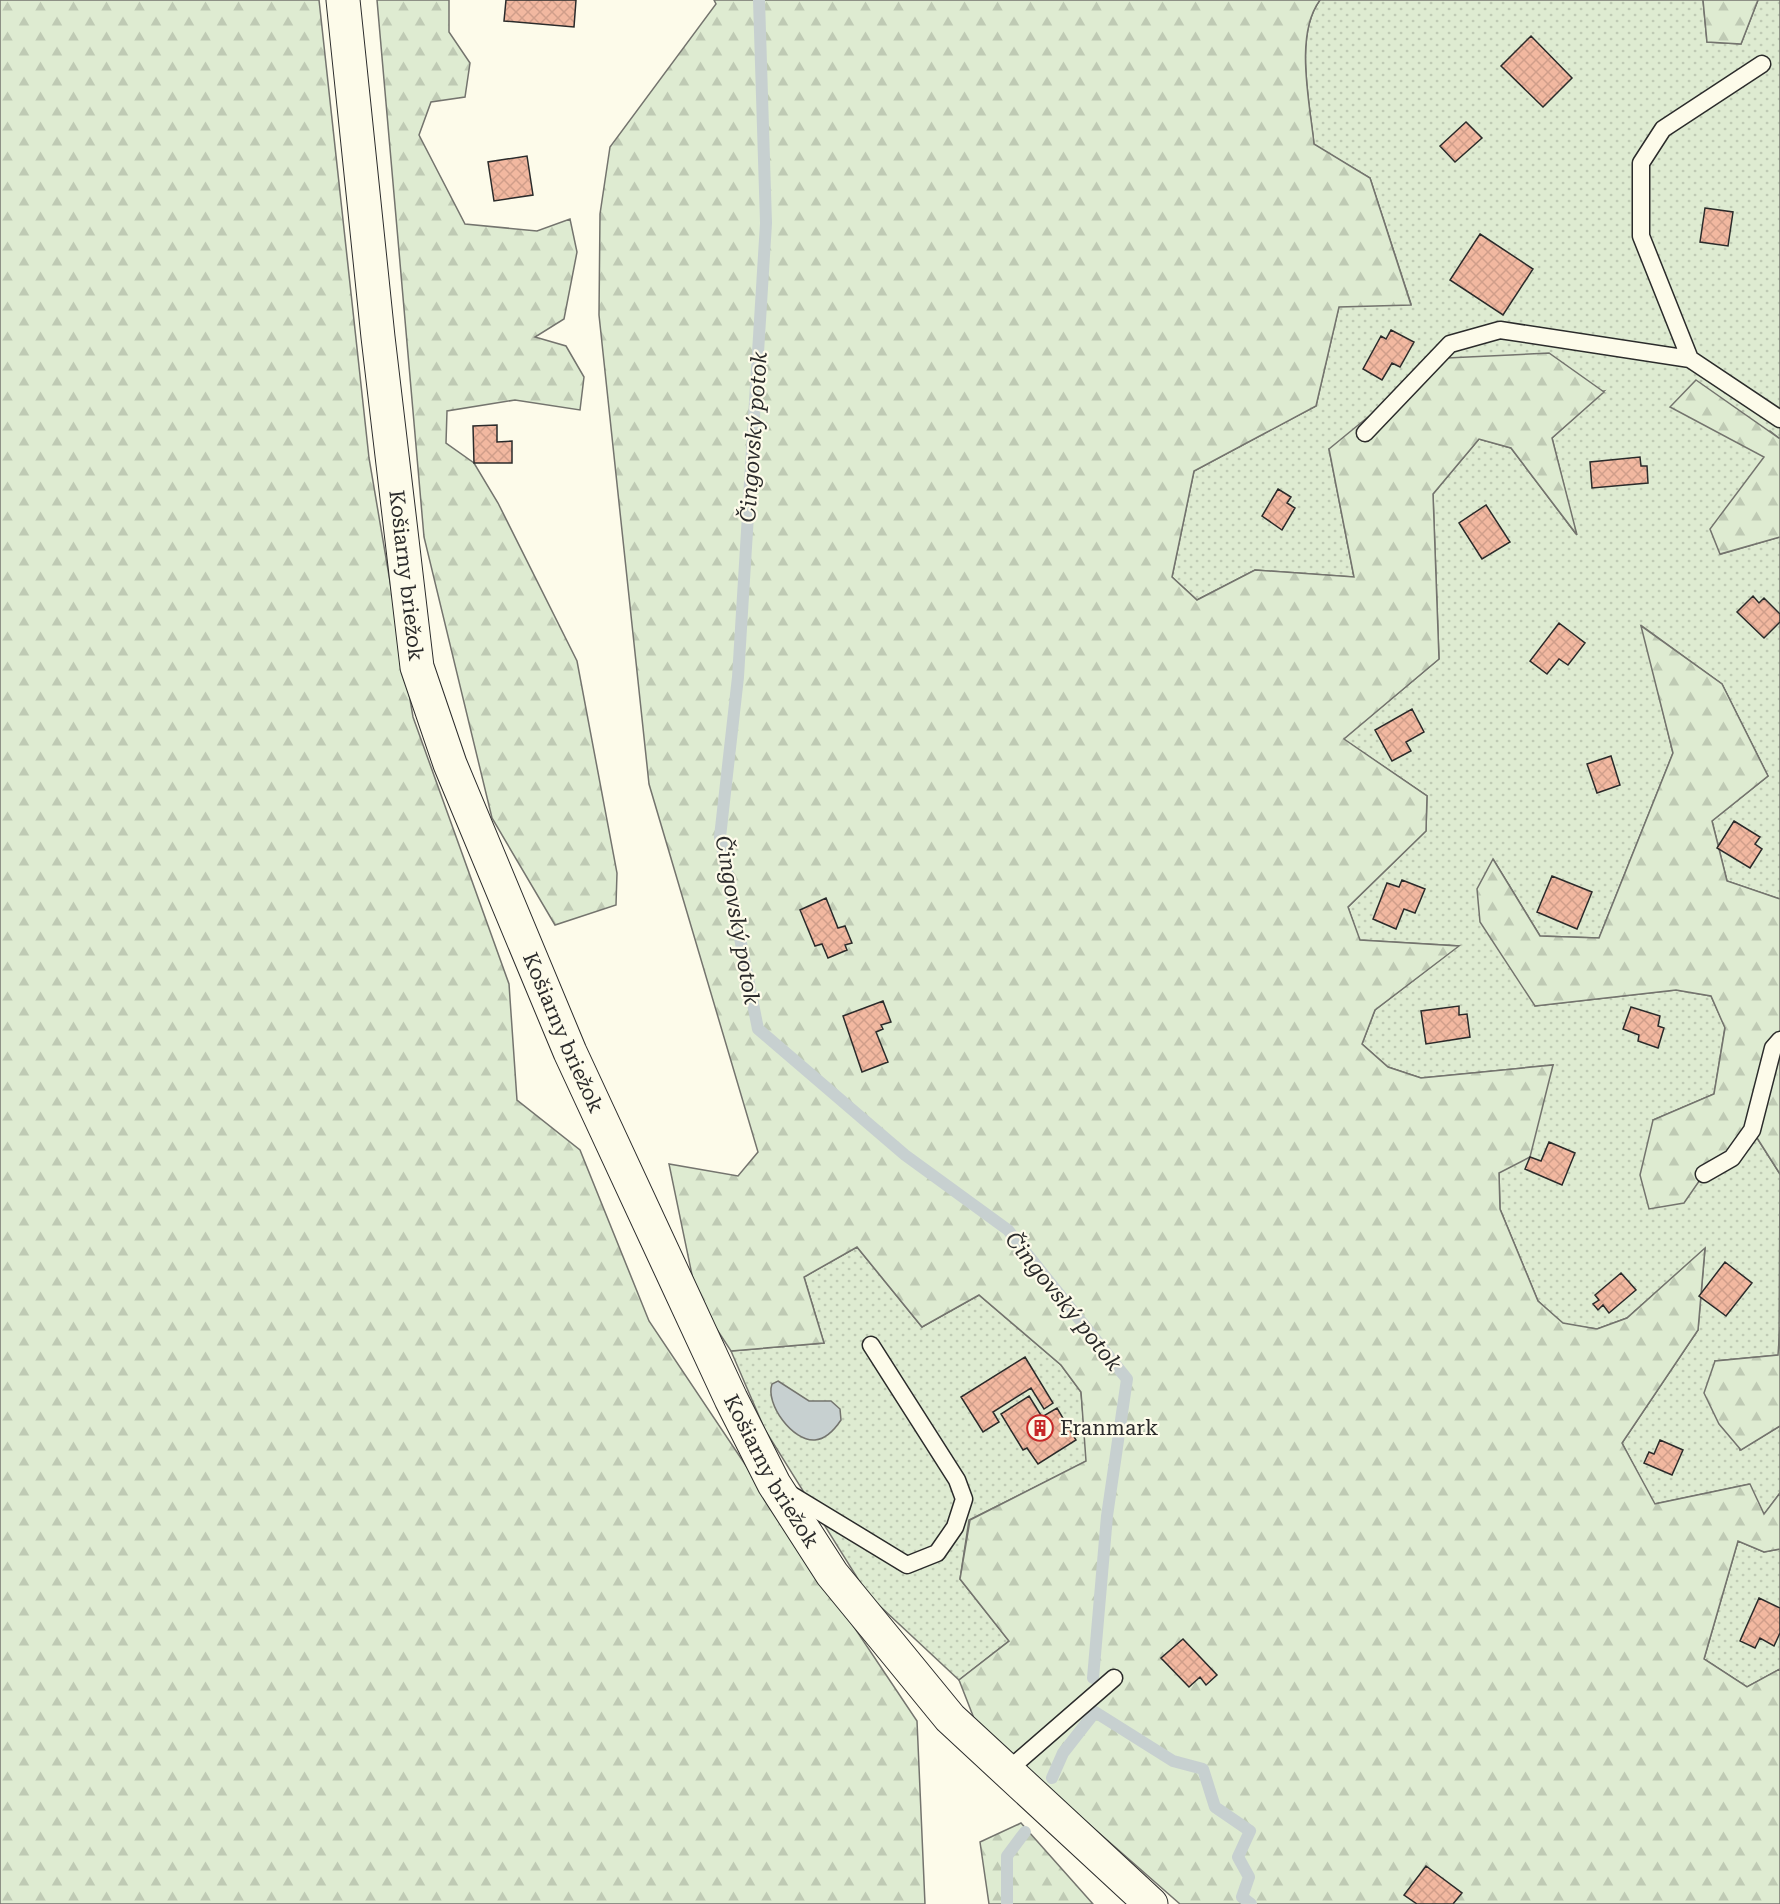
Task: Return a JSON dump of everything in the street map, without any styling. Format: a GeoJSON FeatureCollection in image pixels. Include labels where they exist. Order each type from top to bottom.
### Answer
{"type":"FeatureCollection","features":[{"type":"Feature","properties":{"kind":"street","name":"Košiarny briežok"},"geometry":{"type":"LineString","coordinates":[[343,0],[378,337],[417,667],[450,764],[570,1052],[731,1400],[774,1484],[839,1583],[950,1718],[1151,1904]]}},
{"type":"Feature","properties":{"kind":"lane"},"geometry":{"type":"LineString","coordinates":[[1689,359],[1641,236],[1641,163],[1664,129],[1762,64]]}},
{"type":"Feature","properties":{"kind":"lane"},"geometry":{"type":"LineString","coordinates":[[1365,434],[1450,344],[1500,330],[1689,359],[1780,419]]}},
{"type":"Feature","properties":{"kind":"lane"},"geometry":{"type":"LineString","coordinates":[[1704,1174],[1732,1158],[1752,1130],[1773,1048],[1780,1040]]}},
{"type":"Feature","properties":{"kind":"lane"},"geometry":{"type":"LineString","coordinates":[[774,1484],[907,1565],[937,1553],[943,1545],[955,1527],[964,1499],[957,1480],[871,1345]]}},
{"type":"Feature","properties":{"kind":"lane"},"geometry":{"type":"LineString","coordinates":[[1008,1770],[1114,1678]]}},
{"type":"Feature","properties":{"kind":"green space"},"geometry":{"type":"Polygon","coordinates":[[[0,0],[319,0],[369,458],[413,717],[509,984],[517,1100],[580,1150],[649,1321],[917,1721],[925,1904],[0,1904],[0,0]]]}},
{"type":"Feature","properties":{"kind":"green space"},"geometry":{"type":"Polygon","coordinates":[[[377,0],[449,0],[449,32],[470,63],[465,97],[431,102],[419,135],[465,224],[537,231],[570,219],[577,252],[564,319],[535,337],[566,346],[584,377],[580,410],[515,400],[447,411],[446,443],[474,463],[498,503],[577,661],[617,873],[616,905],[555,925],[492,818],[424,537],[377,0]]]}},
{"type":"Feature","properties":{"kind":"green space"},"geometry":{"type":"Polygon","coordinates":[[[714,0],[1320,0],[1312,15],[1306,50],[1307,90],[1314,144],[1370,178],[1411,305],[1339,307],[1316,406],[1194,471],[1172,577],[1197,600],[1255,570],[1354,577],[1329,449],[1418,376],[1447,358],[1549,353],[1604,392],[1552,438],[1577,535],[1511,448],[1479,439],[1433,494],[1439,659],[1344,739],[1427,796],[1426,831],[1348,907],[1360,940],[1459,946],[1375,1010],[1362,1044],[1388,1067],[1421,1078],[1553,1065],[1530,1157],[1499,1173],[1500,1209],[1538,1301],[1563,1323],[1597,1329],[1627,1318],[1705,1248],[1698,1330],[1622,1443],[1655,1504],[1750,1484],[1764,1514],[1780,1493],[1780,1549],[1764,1552],[1738,1541],[1704,1659],[1747,1687],[1780,1669],[1780,1904],[1180,1904],[977,1726],[959,1680],[1009,1641],[960,1579],[970,1520],[1086,1461],[1081,1392],[1061,1365],[979,1295],[922,1327],[857,1247],[804,1277],[824,1343],[731,1351],[697,1299],[669,1164],[738,1176],[758,1152],[649,784],[599,315],[600,214],[610,147],[716,4],[714,0]]]}},
{"type":"Feature","properties":{"kind":"green space"},"geometry":{"type":"Polygon","coordinates":[[[1320,0],[1703,0],[1707,42],[1741,44],[1758,0],[1780,0],[1780,439],[1770,431],[1764,457],[1721,554],[1780,537],[1780,899],[1727,881],[1712,821],[1768,776],[1722,684],[1642,626],[1673,753],[1599,938],[1540,936],[1493,859],[1535,1006],[1676,990],[1711,996],[1725,1027],[1714,1094],[1653,1120],[1704,1174],[1752,1130],[1780,1174],[1779,1355],[1715,1361],[1740,1450],[1780,1426],[1780,1493],[1764,1515],[1749,1484],[1654,1504],[1622,1443],[1698,1330],[1705,1249],[1627,1318],[1597,1329],[1563,1324],[1538,1301],[1500,1209],[1499,1173],[1553,1065],[1421,1078],[1388,1067],[1362,1044],[1375,1010],[1458,946],[1359,940],[1348,907],[1426,831],[1427,796],[1343,739],[1439,659],[1433,494],[1479,439],[1511,448],[1576,534],[1552,438],[1604,391],[1329,449],[1354,577],[1255,570],[1197,600],[1172,577],[1194,471],[1316,406],[1339,306],[1411,304],[1370,178],[1314,145],[1307,90],[1306,50],[1312,15],[1320,0]]]}},
{"type":"Feature","properties":{"kind":"green space"},"geometry":{"type":"Polygon","coordinates":[[[1703,0],[1758,0],[1741,44],[1707,42],[1703,0]]]}},
{"type":"Feature","properties":{"kind":"green space"},"geometry":{"type":"Polygon","coordinates":[[[1696,380],[1780,439],[1780,537],[1720,554],[1710,529],[1764,457],[1670,407],[1696,380]]]}},
{"type":"Feature","properties":{"kind":"green space"},"geometry":{"type":"Polygon","coordinates":[[[1641,626],[1722,684],[1768,776],[1712,821],[1727,881],[1780,899],[1780,1174],[1752,1130],[1704,1174],[1684,1203],[1649,1209],[1640,1175],[1653,1120],[1714,1094],[1725,1028],[1711,996],[1676,990],[1535,1006],[1480,922],[1477,889],[1493,859],[1540,936],[1599,938],[1673,753],[1641,626]]]}},
{"type":"Feature","properties":{"kind":"green space"},"geometry":{"type":"Polygon","coordinates":[[[857,1247],[922,1327],[979,1295],[1061,1365],[1081,1392],[1087,1461],[969,1520],[960,1579],[1009,1641],[959,1680],[868,1595],[765,1430],[731,1351],[824,1343],[804,1277],[857,1247]]]}},
{"type":"Feature","properties":{"kind":"green space"},"geometry":{"type":"Polygon","coordinates":[[[1780,1327],[1780,1426],[1741,1450],[1719,1424],[1704,1393],[1715,1361],[1778,1355],[1780,1327]]]}},
{"type":"Feature","properties":{"kind":"green space"},"geometry":{"type":"Polygon","coordinates":[[[1738,1541],[1764,1552],[1780,1549],[1780,1669],[1747,1687],[1704,1659],[1738,1541]]]}},
{"type":"Feature","properties":{"kind":"green space"},"geometry":{"type":"Polygon","coordinates":[[[1021,1823],[1093,1904],[989,1904],[980,1842],[1021,1823]]]}},
{"type":"Feature","properties":{"kind":"shaded area"},"geometry":{"type":"Polygon","coordinates":[[[778,1381],[809,1401],[831,1401],[840,1409],[841,1420],[823,1438],[815,1440],[798,1435],[783,1420],[773,1401],[772,1384],[778,1381]]]}},
{"type":"Feature","properties":{"kind":"building"},"geometry":{"type":"Polygon","coordinates":[[[506,0],[576,0],[574,27],[504,21],[506,0]]]}},
{"type":"Feature","properties":{"kind":"building"},"geometry":{"type":"Polygon","coordinates":[[[1531,36],[1572,78],[1543,107],[1501,66],[1531,36]]]}},
{"type":"Feature","properties":{"kind":"building"},"geometry":{"type":"Polygon","coordinates":[[[1466,122],[1482,138],[1455,162],[1440,146],[1466,122]]]}},
{"type":"Feature","properties":{"kind":"building"},"geometry":{"type":"Polygon","coordinates":[[[527,156],[533,195],[494,201],[488,162],[527,156]]]}},
{"type":"Feature","properties":{"kind":"building"},"geometry":{"type":"Polygon","coordinates":[[[1705,208],[1733,212],[1728,246],[1700,242],[1705,208]]]}},
{"type":"Feature","properties":{"kind":"building"},"geometry":{"type":"Polygon","coordinates":[[[1480,234],[1533,269],[1503,315],[1450,280],[1480,234]]]}},
{"type":"Feature","properties":{"kind":"building"},"geometry":{"type":"Polygon","coordinates":[[[1391,330],[1414,342],[1400,367],[1392,363],[1382,380],[1363,369],[1381,336],[1386,339],[1391,330]]]}},
{"type":"Feature","properties":{"kind":"building"},"geometry":{"type":"Polygon","coordinates":[[[497,425],[497,442],[512,441],[512,463],[474,463],[473,426],[497,425]]]}},
{"type":"Feature","properties":{"kind":"building"},"geometry":{"type":"Polygon","coordinates":[[[1640,457],[1641,466],[1647,466],[1648,483],[1592,488],[1590,462],[1640,457]]]}},
{"type":"Feature","properties":{"kind":"building"},"geometry":{"type":"Polygon","coordinates":[[[1278,489],[1291,497],[1287,503],[1295,508],[1282,530],[1262,516],[1278,489]]]}},
{"type":"Feature","properties":{"kind":"building"},"geometry":{"type":"Polygon","coordinates":[[[1486,505],[1510,542],[1482,559],[1459,523],[1486,505]]]}},
{"type":"Feature","properties":{"kind":"building"},"geometry":{"type":"Polygon","coordinates":[[[1753,596],[1759,603],[1764,598],[1780,614],[1780,622],[1764,638],[1737,612],[1753,596]]]}},
{"type":"Feature","properties":{"kind":"building"},"geometry":{"type":"Polygon","coordinates":[[[1559,623],[1585,643],[1568,665],[1559,659],[1547,674],[1530,661],[1559,623]]]}},
{"type":"Feature","properties":{"kind":"building"},"geometry":{"type":"Polygon","coordinates":[[[1412,709],[1424,732],[1406,742],[1411,751],[1392,761],[1375,730],[1412,709]]]}},
{"type":"Feature","properties":{"kind":"building"},"geometry":{"type":"Polygon","coordinates":[[[1611,756],[1620,785],[1597,793],[1587,764],[1611,756]]]}},
{"type":"Feature","properties":{"kind":"building"},"geometry":{"type":"Polygon","coordinates":[[[1734,821],[1760,837],[1755,844],[1762,849],[1750,868],[1717,848],[1734,821]]]}},
{"type":"Feature","properties":{"kind":"building"},"geometry":{"type":"Polygon","coordinates":[[[1552,876],[1592,892],[1577,929],[1537,912],[1552,876]]]}},
{"type":"Feature","properties":{"kind":"building"},"geometry":{"type":"Polygon","coordinates":[[[1402,880],[1425,889],[1415,913],[1404,909],[1396,929],[1373,919],[1387,883],[1399,887],[1402,880]]]}},
{"type":"Feature","properties":{"kind":"building"},"geometry":{"type":"Polygon","coordinates":[[[826,898],[838,928],[845,926],[852,943],[845,945],[847,950],[828,958],[822,944],[815,946],[800,910],[826,898]]]}},
{"type":"Feature","properties":{"kind":"building"},"geometry":{"type":"Polygon","coordinates":[[[883,1001],[891,1022],[881,1025],[883,1029],[876,1032],[888,1062],[862,1072],[843,1016],[883,1001]]]}},
{"type":"Feature","properties":{"kind":"building"},"geometry":{"type":"Polygon","coordinates":[[[1459,1006],[1459,1015],[1467,1014],[1470,1037],[1426,1044],[1421,1011],[1459,1006]]]}},
{"type":"Feature","properties":{"kind":"building"},"geometry":{"type":"Polygon","coordinates":[[[1631,1007],[1660,1016],[1658,1026],[1664,1028],[1658,1048],[1638,1041],[1639,1035],[1623,1029],[1631,1007]]]}},
{"type":"Feature","properties":{"kind":"building"},"geometry":{"type":"Polygon","coordinates":[[[1549,1142],[1575,1153],[1562,1185],[1525,1169],[1530,1157],[1541,1161],[1549,1142]]]}},
{"type":"Feature","properties":{"kind":"building"},"geometry":{"type":"Polygon","coordinates":[[[1725,1262],[1752,1283],[1726,1316],[1699,1296],[1725,1262]]]}},
{"type":"Feature","properties":{"kind":"building"},"geometry":{"type":"Polygon","coordinates":[[[1621,1273],[1636,1290],[1609,1313],[1603,1305],[1598,1310],[1593,1304],[1599,1300],[1595,1295],[1621,1273]]]}},
{"type":"Feature","properties":{"kind":"building"},"geometry":{"type":"Polygon","coordinates":[[[1025,1357],[1053,1403],[1044,1409],[1031,1388],[993,1412],[999,1422],[983,1432],[961,1397],[1025,1357]]]}},
{"type":"Feature","properties":{"kind":"building","name":"Franmark"},"geometry":{"type":"Polygon","coordinates":[[[1029,1396],[1042,1417],[1057,1408],[1076,1440],[1038,1464],[1027,1448],[1023,1450],[1001,1414],[1029,1396]]]}},
{"type":"Feature","properties":{"kind":"building"},"geometry":{"type":"Polygon","coordinates":[[[1660,1440],[1683,1450],[1672,1475],[1644,1463],[1649,1452],[1654,1454],[1660,1440]]]}},
{"type":"Feature","properties":{"kind":"building"},"geometry":{"type":"Polygon","coordinates":[[[1759,1598],[1780,1608],[1780,1633],[1774,1646],[1760,1638],[1755,1648],[1740,1641],[1759,1598]]]}},
{"type":"Feature","properties":{"kind":"building"},"geometry":{"type":"Polygon","coordinates":[[[1183,1639],[1217,1675],[1206,1685],[1200,1677],[1189,1687],[1161,1658],[1183,1639]]]}},
{"type":"Feature","properties":{"kind":"building"},"geometry":{"type":"Polygon","coordinates":[[[1426,1866],[1462,1893],[1453,1904],[1417,1904],[1404,1895],[1426,1866]]]}},
{"type":"Feature","properties":{"kind":"waterway","name":"Čingovský potok"},"geometry":{"type":"LineString","coordinates":[[759,0],[766,223],[738,677],[720,837],[758,1029],[905,1155],[1008,1230],[1127,1379],[1107,1516],[1093,1678]]}},
{"type":"Feature","properties":{"kind":"waterway"},"geometry":{"type":"LineString","coordinates":[[1052,1778],[1063,1753],[1095,1712],[1173,1761],[1203,1769],[1215,1807],[1250,1831],[1238,1857],[1249,1877],[1242,1897],[1251,1904]]}},
{"type":"Feature","properties":{"kind":"waterway","name":"Čingovský potok"},"geometry":{"type":"LineString","coordinates":[[1007,1904],[1007,1856],[1025,1832]]}},
{"type":"Feature","properties":{"kind":"place","name":"Franmark"},"geometry":{"type":"Point","coordinates":[1040,1428]}}]}
